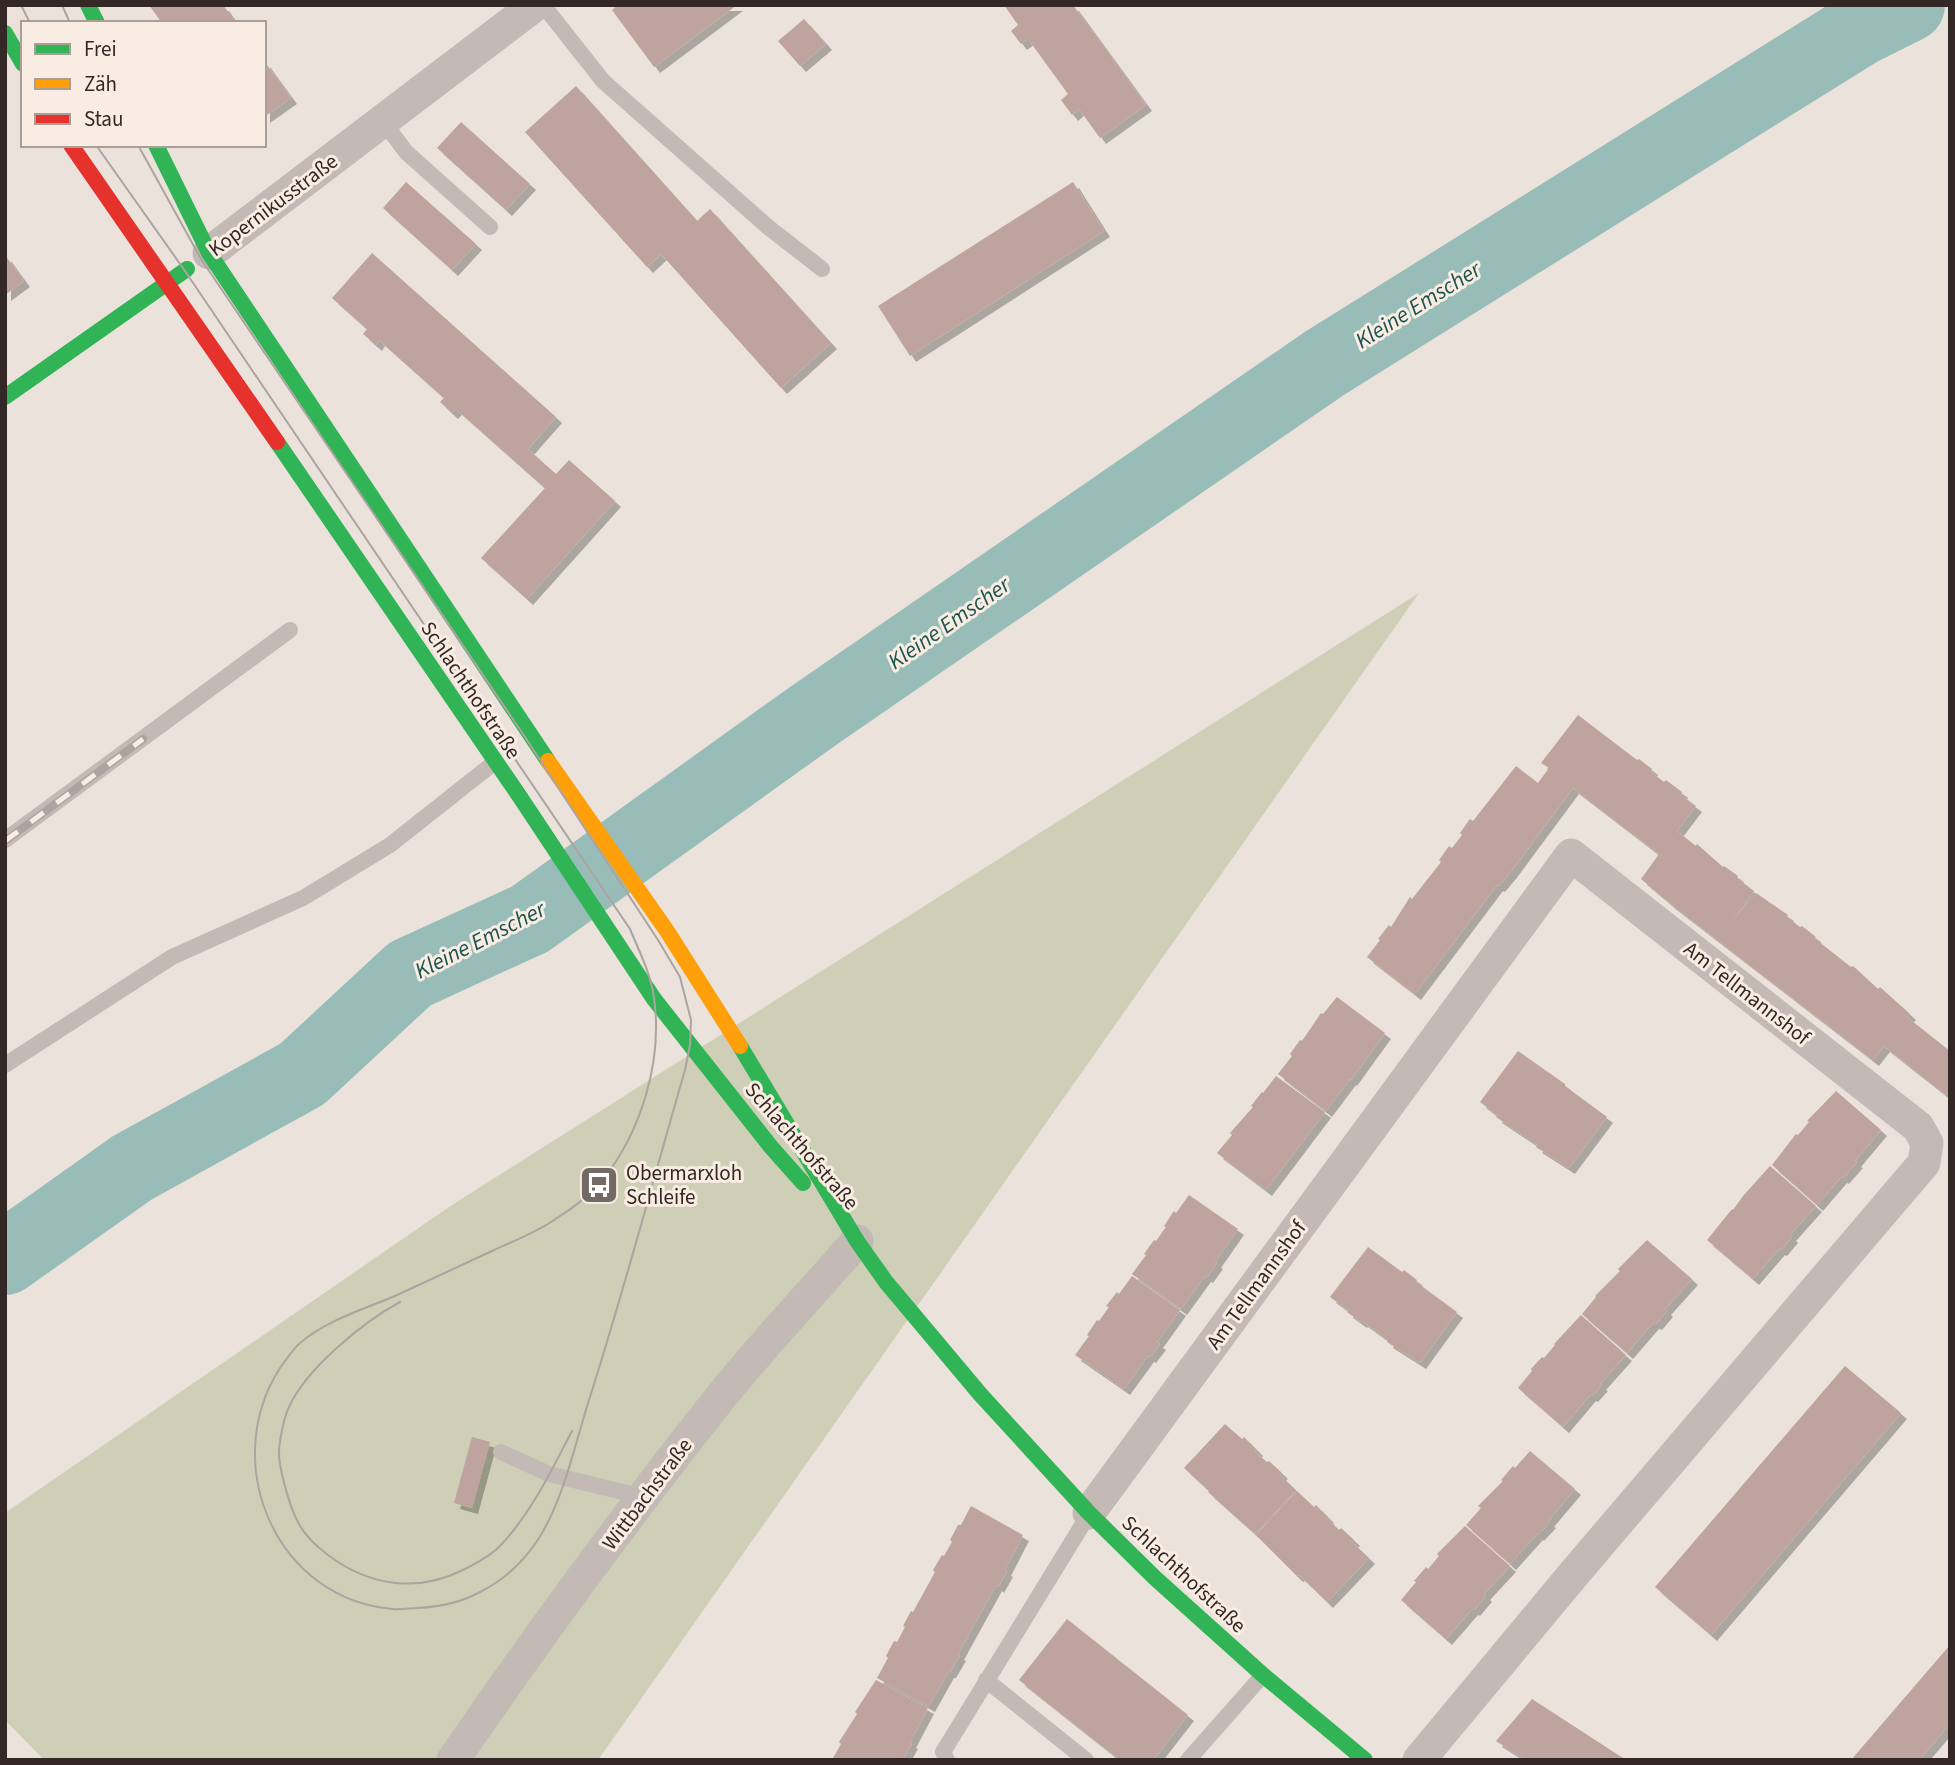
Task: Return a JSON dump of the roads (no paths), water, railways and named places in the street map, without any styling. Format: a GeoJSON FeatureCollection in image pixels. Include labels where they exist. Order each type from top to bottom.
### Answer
{"type":"FeatureCollection","features":[{"type":"Feature","properties":{"kind":"street"},"geometry":{"type":"LineString","coordinates":[[88,5],[96,21]]}},
{"type":"Feature","properties":{"kind":"street","name":"Kopernikusstraße"},"geometry":{"type":"LineString","coordinates":[[5,397],[169,283],[535,5]]}},
{"type":"Feature","properties":{"kind":"street"},"geometry":{"type":"LineString","coordinates":[[5,34],[21,61]]}},
{"type":"Feature","properties":{"kind":"street","name":"Schlachthofstraße"},"geometry":{"type":"LineString","coordinates":[[72,147],[169,283],[520,797],[654,999],[771,1147],[857,1241]]}},
{"type":"Feature","properties":{"kind":"street","name":"Schlachthofstraße"},"geometry":{"type":"LineString","coordinates":[[157,147],[209,253],[555,770],[667,931],[759,1076],[857,1241],[886,1282],[980,1394],[1089,1513],[1155,1578],[1263,1675],[1364,1760]]}},
{"type":"Feature","properties":{"kind":"street","name":"Am Tellmannshof"},"geometry":{"type":"LineString","coordinates":[[1089,1513],[1571,855],[1917,1126],[1927,1143],[1924,1163],[1581,1565],[1419,1760]]}},
{"type":"Feature","properties":{"kind":"street","name":"Wittbachstraße"},"geometry":{"type":"LineString","coordinates":[[453,1760],[643,1497],[726,1391],[857,1241]]}},
{"type":"Feature","properties":{"kind":"lane"},"geometry":{"type":"LineString","coordinates":[[543,5],[603,81],[768,226],[822,269]]}},
{"type":"Feature","properties":{"kind":"lane"},"geometry":{"type":"LineString","coordinates":[[383,121],[406,152],[490,227]]}},
{"type":"Feature","properties":{"kind":"lane"},"geometry":{"type":"LineString","coordinates":[[5,840],[290,630]]}},
{"type":"Feature","properties":{"kind":"lane"},"geometry":{"type":"LineString","coordinates":[[5,1065],[172,957],[303,898],[390,845],[495,762]]}},
{"type":"Feature","properties":{"kind":"lane"},"geometry":{"type":"LineString","coordinates":[[501,1452],[549,1474],[643,1497]]}},
{"type":"Feature","properties":{"kind":"lane"},"geometry":{"type":"LineString","coordinates":[[947,1760],[943,1752],[1089,1513]]}},
{"type":"Feature","properties":{"kind":"lane"},"geometry":{"type":"LineString","coordinates":[[1188,1760],[1263,1675]]}},
{"type":"Feature","properties":{"kind":"lane"},"geometry":{"type":"LineString","coordinates":[[986,1679],[1086,1760]]}},
{"type":"Feature","properties":{"kind":"waterway","name":"Kleine Emscher"},"geometry":{"type":"LineString","coordinates":[[5,1258],[132,1168],[302,1074],[410,974],[530,919],[813,716],[1325,363],[1858,30],[1908,5]]}},
{"type":"Feature","properties":{"kind":"tram line"},"geometry":{"type":"LineString","coordinates":[[21,5],[29,21]]}},
{"type":"Feature","properties":{"kind":"tram line"},"geometry":{"type":"LineString","coordinates":[[62,5],[69,21]]}},
{"type":"Feature","properties":{"kind":"tram line"},"geometry":{"type":"LineString","coordinates":[[97,147],[185,271],[630,929],[652,989],[656,1022],[655,1046],[646,1095],[627,1141],[601,1182],[569,1210],[534,1232],[346,1316],[311,1335],[297,1345],[280,1368],[262,1406],[255,1445],[258,1484],[270,1521],[290,1554],[318,1581],[352,1600],[396,1609],[450,1604],[489,1587],[513,1569],[539,1538],[555,1506],[614,1318],[685,1070],[691,1020],[680,977],[658,940],[525,737],[201,259],[139,147]]}},
{"type":"Feature","properties":{"kind":"tram line"},"geometry":{"type":"LineString","coordinates":[[400,1302],[353,1334],[322,1362],[297,1392],[285,1417],[279,1453],[288,1498],[303,1530],[314,1544],[328,1555],[360,1574],[394,1583],[428,1582],[468,1568],[495,1551],[521,1521],[540,1492],[572,1431]]}},
{"type":"Feature","properties":{"kind":"railway"},"geometry":{"type":"LineString","coordinates":[[5,841],[143,739]]}},
{"type":"Feature","properties":{"kind":"place","name":"Obermarxloh Schleife"},"geometry":{"type":"Point","coordinates":[599,1185]}}]}
